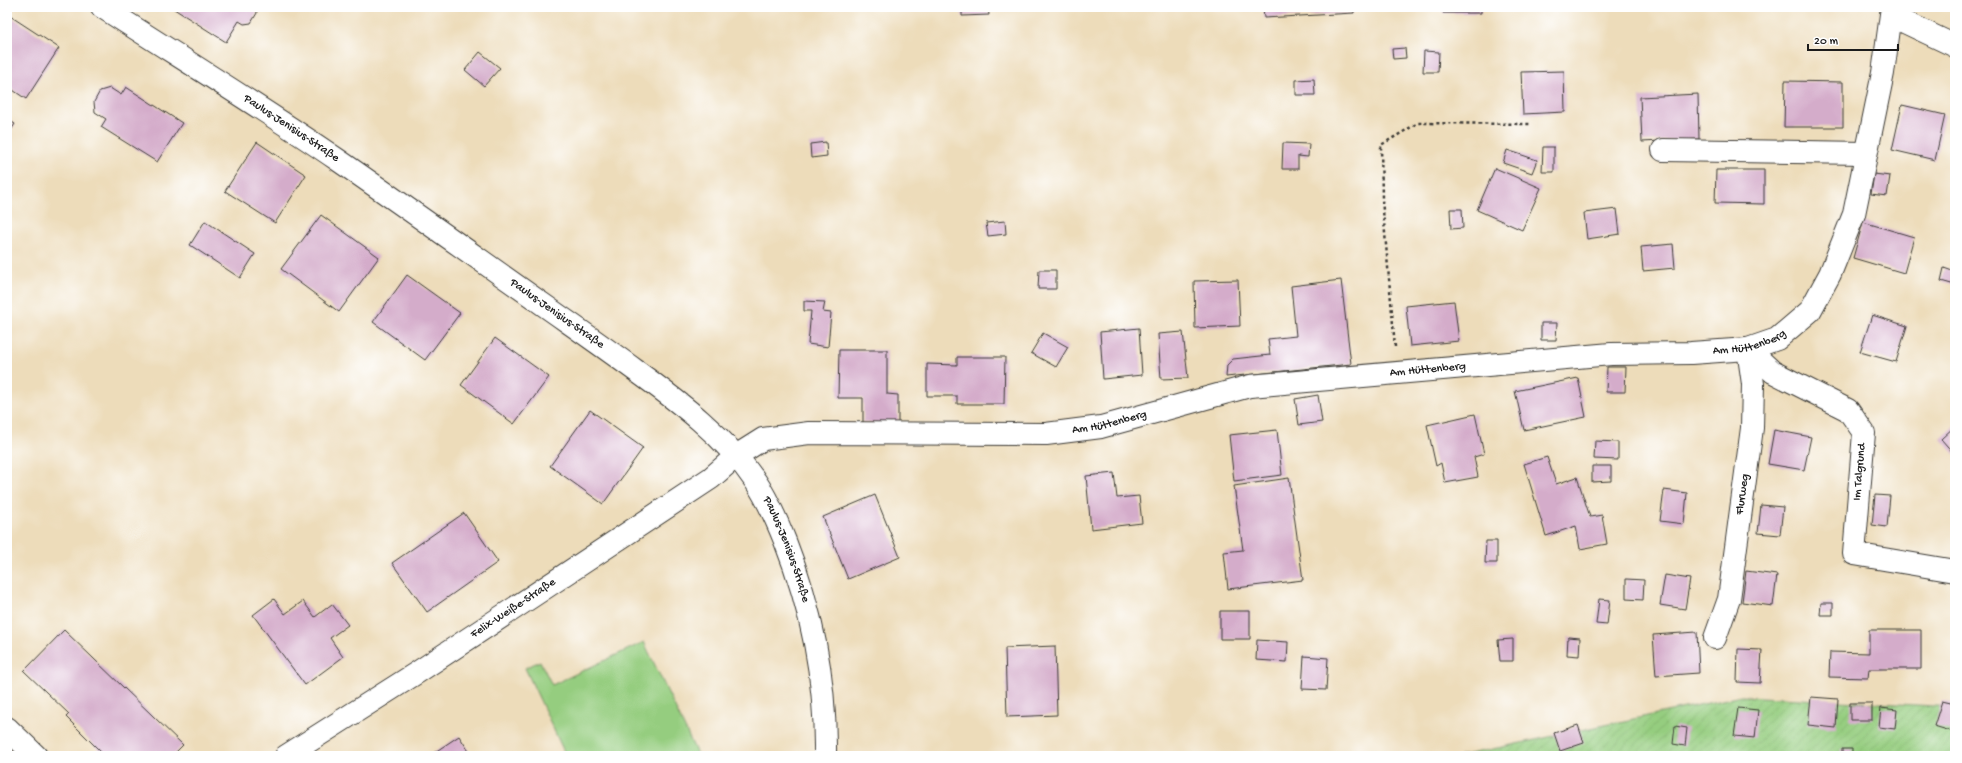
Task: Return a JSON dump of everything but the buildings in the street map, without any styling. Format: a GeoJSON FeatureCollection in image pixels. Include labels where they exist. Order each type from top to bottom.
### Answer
{"type":"FeatureCollection","features":[{"type":"Feature","properties":{"kind":"street","name":"Paulus-Jenisius-Straße"},"geometry":{"type":"LineString","coordinates":[[102,7],[337,159],[668,394],[706,426],[736,456],[757,483],[776,518],[795,566],[818,656],[826,730],[825,756]]}},
{"type":"Feature","properties":{"kind":"street","name":"Am Hüttenberg"},"geometry":{"type":"LineString","coordinates":[[736,456],[763,439],[809,433],[1046,434],[1101,427],[1250,386],[1611,354],[1691,353],[1748,349],[1778,339],[1810,311],[1830,274],[1854,214],[1883,73],[1892,12],[1955,46]]}},
{"type":"Feature","properties":{"kind":"street"},"geometry":{"type":"LineString","coordinates":[[1663,150],[1866,154]]}},
{"type":"Feature","properties":{"kind":"street","name":"Im Talgrund"},"geometry":{"type":"LineString","coordinates":[[1748,349],[1773,372],[1848,410],[1864,433],[1854,554],[1955,571]]}},
{"type":"Feature","properties":{"kind":"street","name":"Flurweg"},"geometry":{"type":"LineString","coordinates":[[1715,638],[1729,598],[1752,428],[1753,384],[1748,349]]}},
{"type":"Feature","properties":{"kind":"street","name":"Felix-Weiße-Straße"},"geometry":{"type":"LineString","coordinates":[[286,756],[418,672],[711,478],[736,456]]}},
{"type":"Feature","properties":{"kind":"street"},"geometry":{"type":"LineString","coordinates":[[7,728],[36,756]]}},
{"type":"Feature","properties":{"kind":"path"},"geometry":{"type":"LineString","coordinates":[[1397,373],[1382,199],[1381,145],[1418,124],[1531,124]]}},
{"type":"Feature","properties":{"kind":"green space"},"geometry":{"type":"Polygon","coordinates":[[[644,642],[698,756],[566,756],[525,668],[540,661],[552,685],[644,642]]]}},
{"type":"Feature","properties":{"kind":"green space"},"geometry":{"type":"Polygon","coordinates":[[[1741,696],[1955,707],[1955,756],[1460,756],[1741,696]]]}}]}
